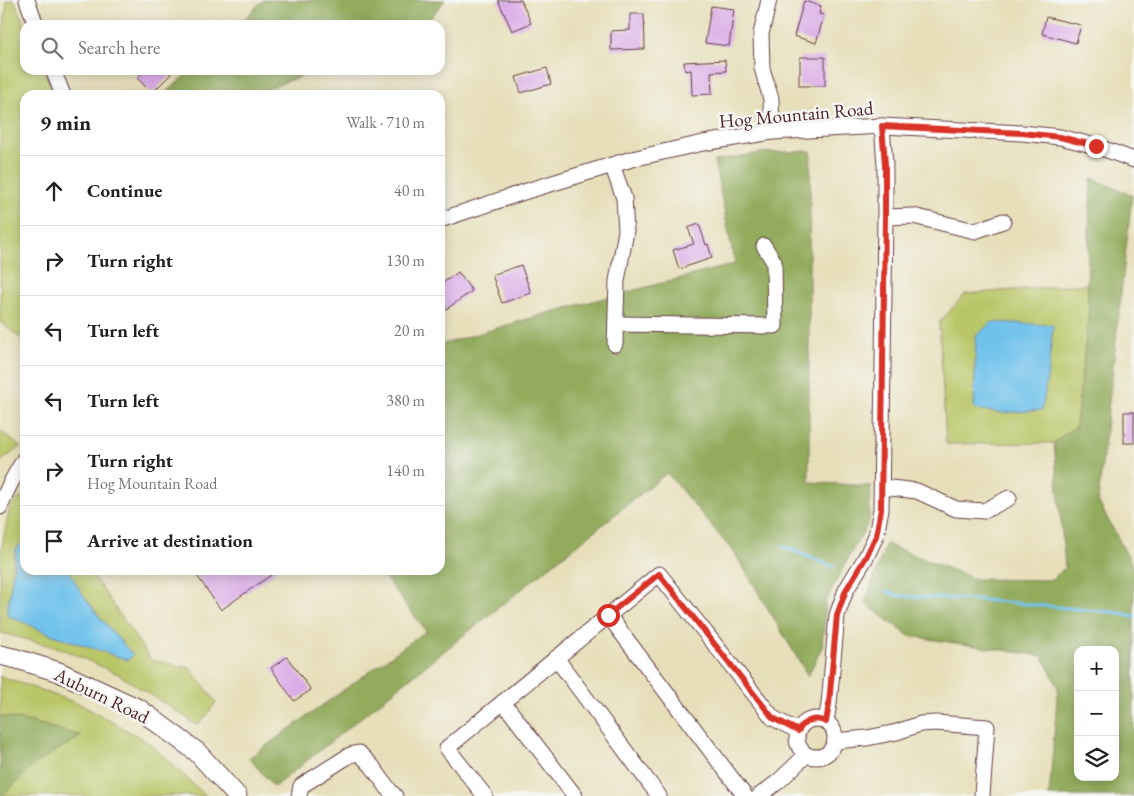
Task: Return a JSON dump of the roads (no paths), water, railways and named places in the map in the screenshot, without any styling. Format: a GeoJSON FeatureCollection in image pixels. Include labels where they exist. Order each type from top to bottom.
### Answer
{"type":"FeatureCollection","features":[{"type":"Feature","properties":{"kind":"main road","name":"Auburn Road"},"geometry":{"type":"LineString","coordinates":[[0,656],[17,659],[59,672],[140,709],[198,752],[237,796]]}},
{"type":"Feature","properties":{"kind":"street"},"geometry":{"type":"LineString","coordinates":[[27,0],[34,20]]}},
{"type":"Feature","properties":{"kind":"street"},"geometry":{"type":"LineString","coordinates":[[769,0],[761,34],[762,68],[771,99],[772,132]]}},
{"type":"Feature","properties":{"kind":"street"},"geometry":{"type":"LineString","coordinates":[[55,75],[61,90]]}},
{"type":"Feature","properties":{"kind":"street"},"geometry":{"type":"LineString","coordinates":[[826,722],[837,615],[846,590],[876,536],[881,509],[885,217],[885,164],[882,126]]}},
{"type":"Feature","properties":{"kind":"street","name":"Hog Mountain Road"},"geometry":{"type":"LineString","coordinates":[[445,218],[612,165],[703,143],[772,132],[882,126],[1022,133],[1060,137],[1096,146],[1134,160]]}},
{"type":"Feature","properties":{"kind":"street"},"geometry":{"type":"LineString","coordinates":[[612,165],[624,198],[626,231],[617,281],[616,344]]}},
{"type":"Feature","properties":{"kind":"street"},"geometry":{"type":"LineString","coordinates":[[885,217],[913,216],[975,231],[1003,221]]}},
{"type":"Feature","properties":{"kind":"street"},"geometry":{"type":"LineString","coordinates":[[616,324],[775,326],[774,262],[764,246]]}},
{"type":"Feature","properties":{"kind":"street"},"geometry":{"type":"LineString","coordinates":[[0,507],[5,494],[7,476],[20,463]]}},
{"type":"Feature","properties":{"kind":"street"},"geometry":{"type":"LineString","coordinates":[[882,487],[918,491],[956,509],[984,511],[1009,498]]}},
{"type":"Feature","properties":{"kind":"street"},"geometry":{"type":"LineString","coordinates":[[485,796],[447,748],[659,574],[773,718],[798,731]]}},
{"type":"Feature","properties":{"kind":"street"},"geometry":{"type":"LineString","coordinates":[[608,615],[745,796]]}},
{"type":"Feature","properties":{"kind":"street"},"geometry":{"type":"LineString","coordinates":[[556,658],[659,796]]}},
{"type":"Feature","properties":{"kind":"street"},"geometry":{"type":"LineString","coordinates":[[502,702],[575,796]]}},
{"type":"Feature","properties":{"kind":"street"},"geometry":{"type":"LineString","coordinates":[[821,719],[826,722],[832,726],[835,732],[832,750],[821,757],[815,758],[806,754],[799,748],[797,741],[798,731],[809,720],[821,719]]}},
{"type":"Feature","properties":{"kind":"street"},"geometry":{"type":"LineString","coordinates":[[835,741],[897,732],[920,724],[936,723],[987,727],[982,796]]}},
{"type":"Feature","properties":{"kind":"street"},"geometry":{"type":"LineString","coordinates":[[299,796],[301,786],[350,755],[359,753],[372,766],[389,794]]}},
{"type":"Feature","properties":{"kind":"street"},"geometry":{"type":"LineString","coordinates":[[759,796],[779,781],[806,754]]}},
{"type":"Feature","properties":{"kind":"water"},"geometry":{"type":"Polygon","coordinates":[[[992,322],[1053,325],[1042,410],[1003,413],[974,409],[976,336],[992,322]]]}},
{"type":"Feature","properties":{"kind":"water"},"geometry":{"type":"Polygon","coordinates":[[[20,545],[20,575],[72,575],[90,604],[133,655],[128,660],[50,634],[7,615],[16,549],[20,545]]]}},
{"type":"Feature","properties":{"kind":"waterway"},"geometry":{"type":"LineString","coordinates":[[782,546],[834,567]]}},
{"type":"Feature","properties":{"kind":"waterway"},"geometry":{"type":"LineString","coordinates":[[886,591],[900,596],[984,600],[1134,616]]}}]}
